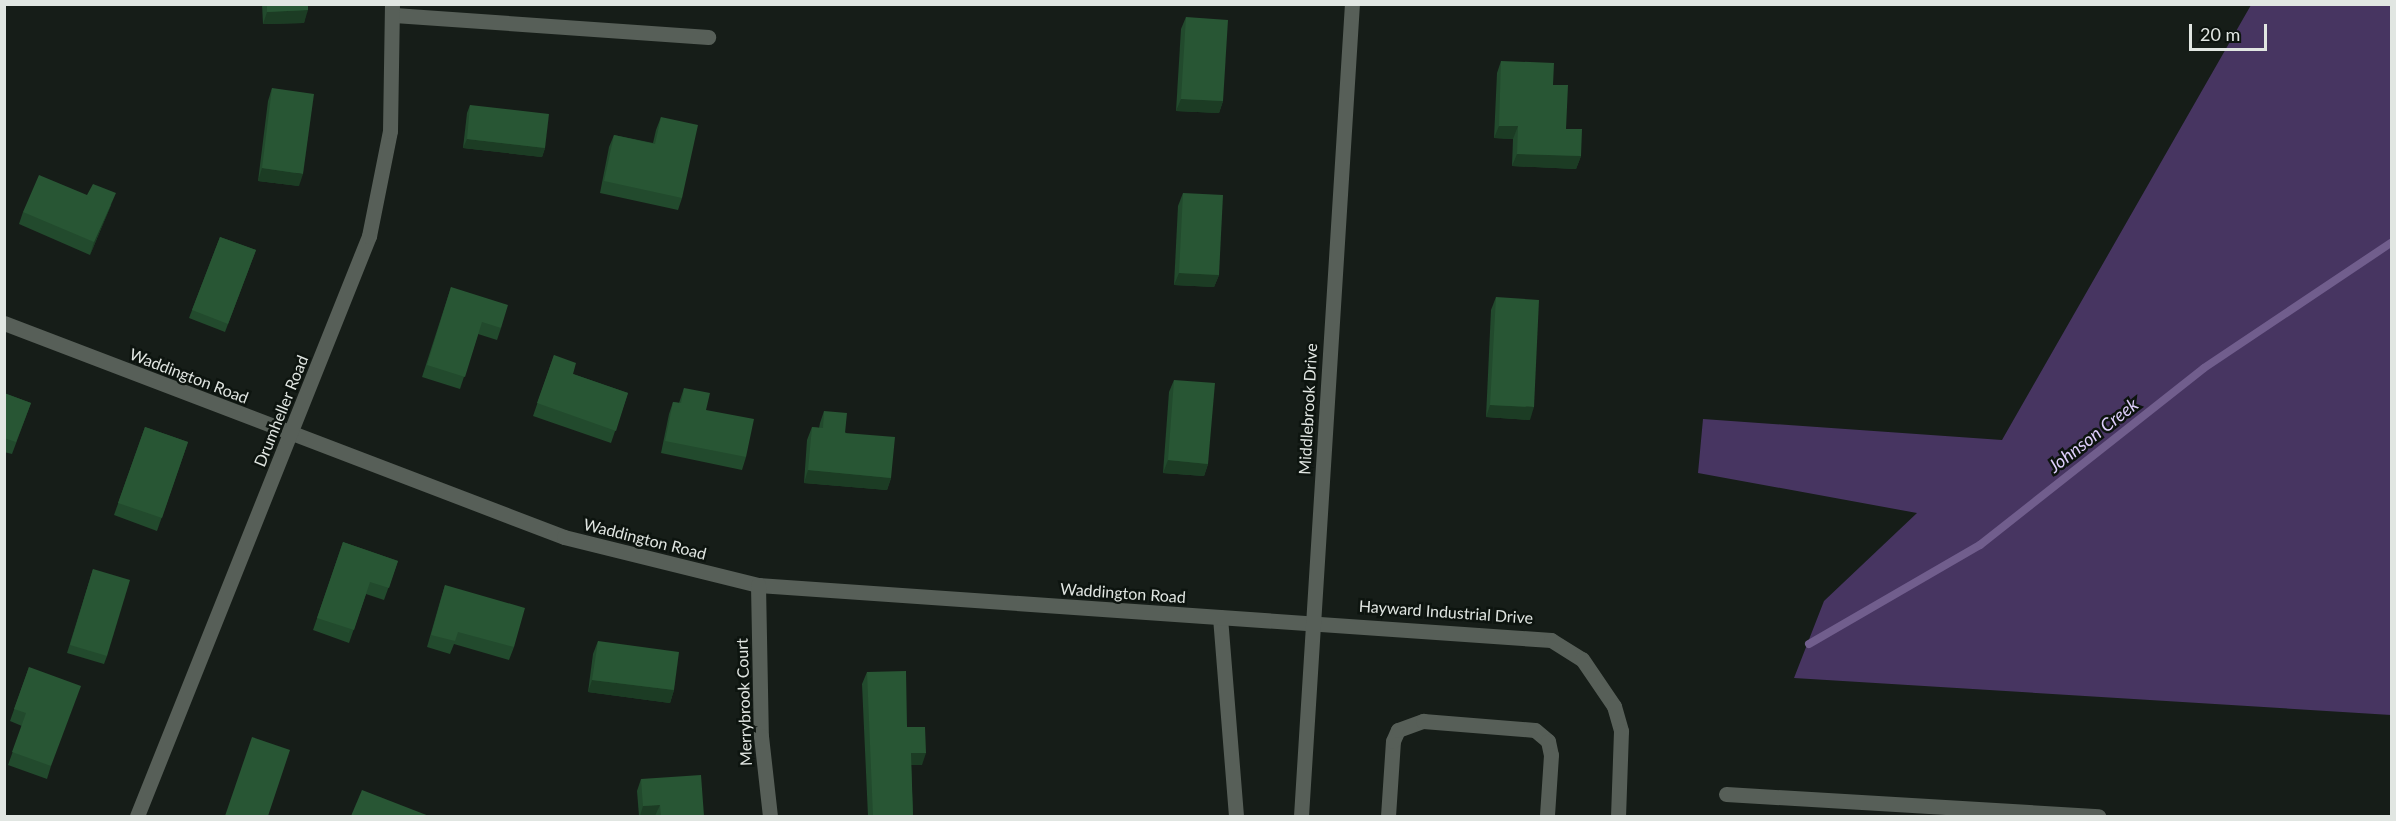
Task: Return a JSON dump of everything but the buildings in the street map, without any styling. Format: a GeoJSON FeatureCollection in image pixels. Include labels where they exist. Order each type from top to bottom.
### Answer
{"type":"FeatureCollection","features":[{"type":"Feature","properties":{"kind":"street","name":"Middlebrook Drive"},"geometry":{"type":"LineString","coordinates":[[1301,816],[1352,4]]}},
{"type":"Feature","properties":{"kind":"street"},"geometry":{"type":"LineString","coordinates":[[393,10],[708,37]]}},
{"type":"Feature","properties":{"kind":"street","name":"Drumheller Road"},"geometry":{"type":"LineString","coordinates":[[137,816],[369,236],[390,131],[393,10]]}},
{"type":"Feature","properties":{"kind":"street","name":"Waddington Road"},"geometry":{"type":"LineString","coordinates":[[4,323],[291,435],[564,537],[758,585],[1313,622]]}},
{"type":"Feature","properties":{"kind":"street","name":"Merrybrook Court"},"geometry":{"type":"LineString","coordinates":[[758,585],[761,736],[770,816]]}},
{"type":"Feature","properties":{"kind":"street"},"geometry":{"type":"LineString","coordinates":[[1220,617],[1236,816]]}},
{"type":"Feature","properties":{"kind":"street","name":"Hayward Industrial Drive"},"geometry":{"type":"LineString","coordinates":[[1313,622],[1533,635],[1568,648],[1595,673],[1620,723],[1618,816]]}},
{"type":"Feature","properties":{"kind":"street"},"geometry":{"type":"LineString","coordinates":[[1388,816],[1393,741],[1398,730],[1423,721],[1535,730],[1548,741],[1551,755],[1547,816]]}},
{"type":"Feature","properties":{"kind":"street"},"geometry":{"type":"LineString","coordinates":[[1726,794],[2098,816]]}},
{"type":"Feature","properties":{"kind":"shaded area"},"geometry":{"type":"Polygon","coordinates":[[[2251,5],[2391,5],[2391,715],[1794,678],[1824,601],[1917,513],[1698,473],[1703,419],[2002,440],[2251,5]]]}},
{"type":"Feature","properties":{"kind":"waterway","name":"Johnson Creek"},"geometry":{"type":"LineString","coordinates":[[1809,644],[1980,545],[2204,368],[2392,242]]}}]}
